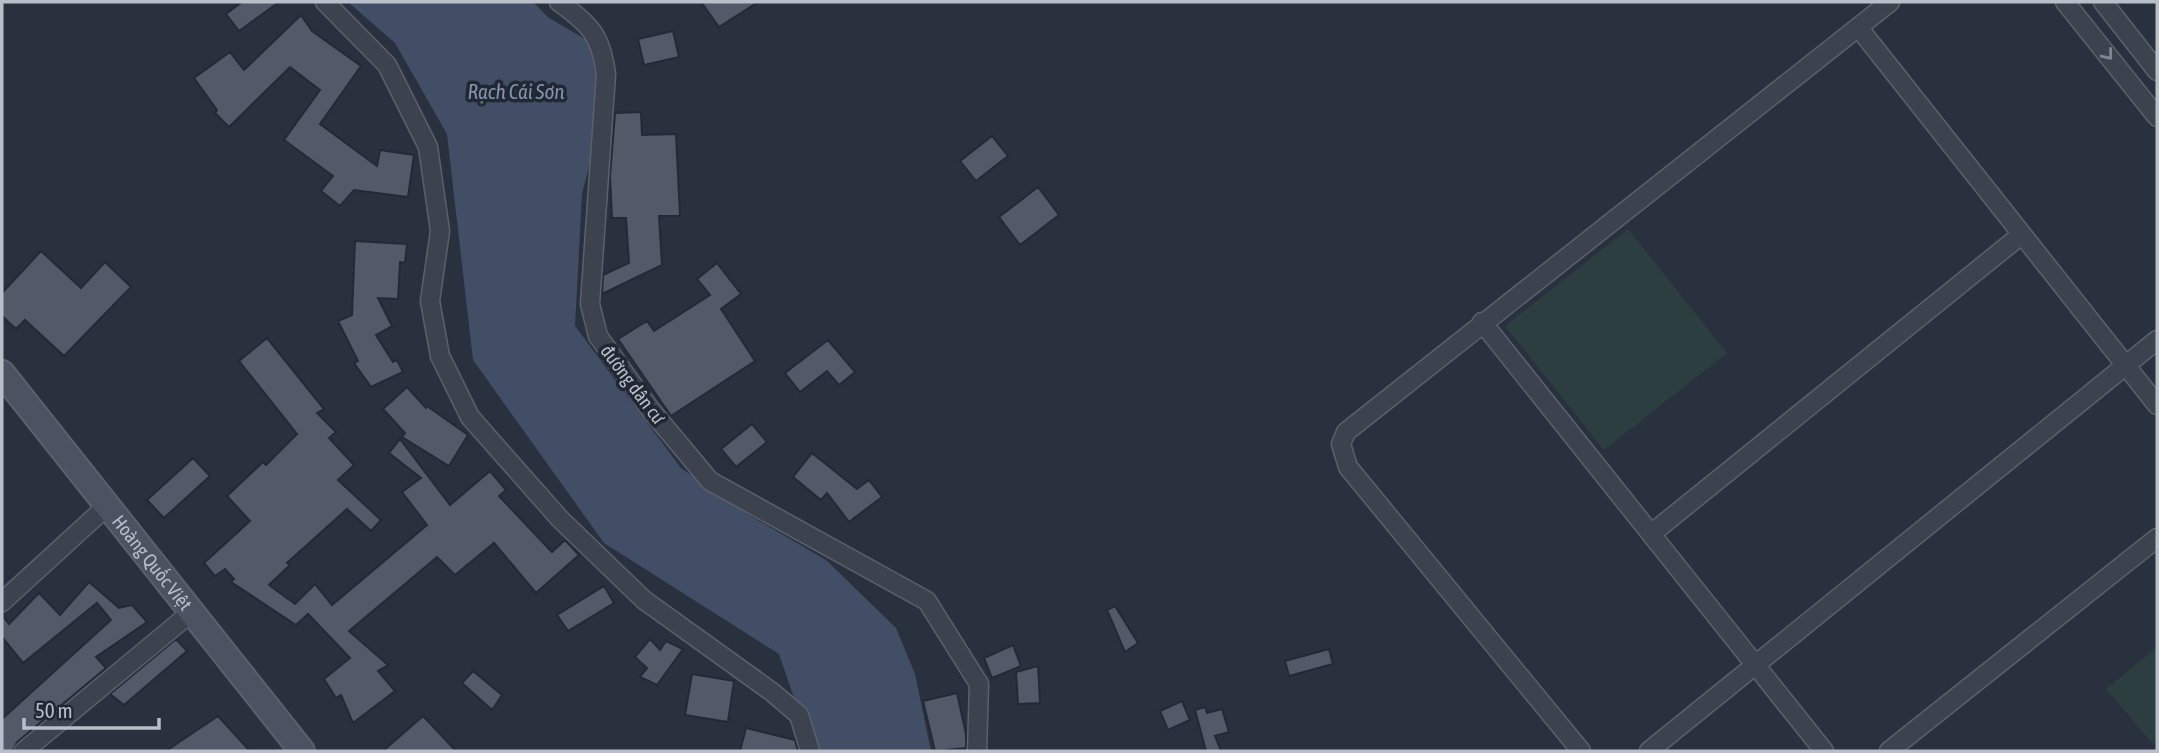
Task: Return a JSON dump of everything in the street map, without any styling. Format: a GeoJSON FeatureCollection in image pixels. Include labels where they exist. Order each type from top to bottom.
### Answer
{"type":"FeatureCollection","features":[{"type":"Feature","properties":{"kind":"street"},"geometry":{"type":"LineString","coordinates":[[325,2],[387,65],[428,147],[440,232],[430,301],[440,356],[470,417],[560,519],[644,600],[772,692],[799,715],[810,751]]}},
{"type":"Feature","properties":{"kind":"street","name":"đường dân cư"},"geometry":{"type":"LineString","coordinates":[[559,2],[574,13],[602,43],[606,74],[590,304],[598,336],[650,409],[710,481],[927,601],[979,684],[977,751]]}},
{"type":"Feature","properties":{"kind":"street"},"geometry":{"type":"LineString","coordinates":[[1581,751],[1348,467],[1341,443],[1346,432],[1356,423],[1890,2]]}},
{"type":"Feature","properties":{"kind":"street"},"geometry":{"type":"LineString","coordinates":[[2065,2],[2157,117]]}},
{"type":"Feature","properties":{"kind":"street"},"geometry":{"type":"LineString","coordinates":[[2103,2],[2157,71]]}},
{"type":"Feature","properties":{"kind":"street"},"geometry":{"type":"LineString","coordinates":[[1858,27],[2157,405]]}},
{"type":"Feature","properties":{"kind":"street"},"geometry":{"type":"LineString","coordinates":[[1651,534],[2021,235]]}},
{"type":"Feature","properties":{"kind":"street"},"geometry":{"type":"LineString","coordinates":[[1482,322],[1824,751]]}},
{"type":"Feature","properties":{"kind":"street"},"geometry":{"type":"LineString","coordinates":[[1649,751],[2157,340]]}},
{"type":"Feature","properties":{"kind":"street","name":"Hoàng Quốc Việt"},"geometry":{"type":"LineString","coordinates":[[2,373],[302,751]]}},
{"type":"Feature","properties":{"kind":"street"},"geometry":{"type":"LineString","coordinates":[[2,602],[107,506]]}},
{"type":"Feature","properties":{"kind":"street"},"geometry":{"type":"LineString","coordinates":[[1889,751],[2157,538]]}},
{"type":"Feature","properties":{"kind":"street"},"geometry":{"type":"LineString","coordinates":[[24,751],[193,611]]}},
{"type":"Feature","properties":{"kind":"shaded area"},"geometry":{"type":"Polygon","coordinates":[[[1628,229],[1727,353],[1604,450],[1505,326],[1628,229]]]}},
{"type":"Feature","properties":{"kind":"shaded area"},"geometry":{"type":"Polygon","coordinates":[[[2157,647],[2157,741],[2153,744],[2106,689],[2157,647]]]}},
{"type":"Feature","properties":{"kind":"water","name":"Rạch Cái Sơn"},"geometry":{"type":"Polygon","coordinates":[[[348,2],[533,2],[549,18],[587,40],[599,77],[591,159],[582,194],[575,326],[681,468],[749,515],[826,560],[896,628],[915,674],[931,751],[812,751],[779,654],[604,543],[473,360],[447,134],[395,43],[348,2]]]}},
{"type":"Feature","properties":{"kind":"building"},"geometry":{"type":"Polygon","coordinates":[[[242,2],[279,2],[239,31],[226,14],[242,2]]]}},
{"type":"Feature","properties":{"kind":"building"},"geometry":{"type":"Polygon","coordinates":[[[701,2],[758,2],[719,27],[701,2]]]}},
{"type":"Feature","properties":{"kind":"building"},"geometry":{"type":"Polygon","coordinates":[[[301,15],[312,31],[361,66],[320,124],[377,166],[380,150],[414,155],[408,197],[354,190],[340,206],[321,191],[333,176],[284,140],[320,90],[290,67],[229,127],[215,113],[217,110],[194,78],[230,52],[244,70],[301,15]]]}},
{"type":"Feature","properties":{"kind":"building"},"geometry":{"type":"Polygon","coordinates":[[[673,31],[679,57],[644,65],[638,39],[673,31]]]}},
{"type":"Feature","properties":{"kind":"building"},"geometry":{"type":"Polygon","coordinates":[[[641,112],[642,135],[676,134],[680,216],[659,216],[662,265],[602,294],[603,275],[629,263],[626,218],[612,218],[610,176],[615,113],[641,112]]]}},
{"type":"Feature","properties":{"kind":"building"},"geometry":{"type":"Polygon","coordinates":[[[992,136],[1008,156],[976,181],[960,161],[992,136]]]}},
{"type":"Feature","properties":{"kind":"building"},"geometry":{"type":"Polygon","coordinates":[[[1038,187],[1059,215],[1020,245],[999,217],[1038,187]]]}},
{"type":"Feature","properties":{"kind":"building"},"geometry":{"type":"Polygon","coordinates":[[[355,241],[407,244],[405,263],[400,262],[398,299],[378,298],[392,326],[376,335],[393,362],[397,360],[403,372],[371,387],[354,363],[358,361],[338,321],[352,315],[355,241]]]}},
{"type":"Feature","properties":{"kind":"building"},"geometry":{"type":"Polygon","coordinates":[[[41,251],[81,288],[105,262],[131,287],[64,356],[25,320],[16,329],[2,316],[2,293],[41,251]]]}},
{"type":"Feature","properties":{"kind":"building"},"geometry":{"type":"Polygon","coordinates":[[[717,263],[741,294],[721,309],[755,361],[671,416],[618,339],[647,321],[654,331],[710,295],[697,279],[717,263]]]}},
{"type":"Feature","properties":{"kind":"building"},"geometry":{"type":"Polygon","coordinates":[[[267,338],[324,409],[317,413],[336,432],[329,438],[354,465],[338,480],[381,520],[371,531],[347,509],[287,563],[290,565],[269,585],[295,604],[315,584],[332,605],[427,525],[402,492],[421,478],[389,453],[400,439],[450,505],[490,471],[506,490],[499,496],[552,552],[565,540],[579,555],[536,593],[494,543],[455,575],[437,557],[349,631],[388,665],[378,671],[395,691],[353,723],[341,695],[336,698],[324,679],[350,658],[308,614],[296,625],[231,582],[234,579],[225,569],[215,576],[204,563],[250,521],[227,496],[263,462],[266,465],[297,434],[239,361],[267,338]]]}},
{"type":"Feature","properties":{"kind":"building"},"geometry":{"type":"Polygon","coordinates":[[[828,340],[855,372],[839,385],[827,371],[800,392],[785,373],[828,340]]]}},
{"type":"Feature","properties":{"kind":"building"},"geometry":{"type":"Polygon","coordinates":[[[407,387],[426,408],[427,406],[468,435],[449,466],[402,437],[405,433],[383,409],[407,387]]]}},
{"type":"Feature","properties":{"kind":"building"},"geometry":{"type":"Polygon","coordinates":[[[752,424],[767,442],[736,467],[721,449],[752,424]]]}},
{"type":"Feature","properties":{"kind":"building"},"geometry":{"type":"Polygon","coordinates":[[[812,453],[857,489],[869,480],[882,497],[849,522],[827,493],[821,500],[793,477],[812,453]]]}},
{"type":"Feature","properties":{"kind":"building"},"geometry":{"type":"Polygon","coordinates":[[[193,458],[210,476],[164,518],[147,500],[193,458]]]}},
{"type":"Feature","properties":{"kind":"building"},"geometry":{"type":"Polygon","coordinates":[[[89,582],[119,608],[132,605],[147,622],[96,657],[106,668],[17,742],[13,751],[2,751],[2,719],[111,620],[97,603],[23,663],[2,637],[2,615],[9,624],[39,593],[60,615],[89,582]]]}},
{"type":"Feature","properties":{"kind":"building"},"geometry":{"type":"Polygon","coordinates":[[[604,586],[614,603],[568,631],[557,615],[604,586]]]}},
{"type":"Feature","properties":{"kind":"building"},"geometry":{"type":"Polygon","coordinates":[[[1115,606],[1138,643],[1125,652],[1107,610],[1115,606]]]}},
{"type":"Feature","properties":{"kind":"building"},"geometry":{"type":"Polygon","coordinates":[[[176,639],[187,651],[124,705],[110,694],[176,639]]]}},
{"type":"Feature","properties":{"kind":"building"},"geometry":{"type":"Polygon","coordinates":[[[650,639],[660,650],[666,641],[683,649],[657,685],[640,677],[647,668],[635,657],[650,639]]]}},
{"type":"Feature","properties":{"kind":"building"},"geometry":{"type":"Polygon","coordinates":[[[1013,645],[1021,666],[992,678],[984,658],[1013,645]]]}},
{"type":"Feature","properties":{"kind":"building"},"geometry":{"type":"Polygon","coordinates":[[[1329,649],[1333,664],[1289,676],[1285,661],[1329,649]]]}},
{"type":"Feature","properties":{"kind":"building"},"geometry":{"type":"Polygon","coordinates":[[[1038,666],[1040,703],[1018,704],[1016,672],[1038,666]]]}},
{"type":"Feature","properties":{"kind":"building"},"geometry":{"type":"Polygon","coordinates":[[[473,671],[502,695],[492,710],[462,683],[473,671]]]}},
{"type":"Feature","properties":{"kind":"building"},"geometry":{"type":"Polygon","coordinates":[[[692,674],[734,681],[728,722],[685,715],[692,674]]]}},
{"type":"Feature","properties":{"kind":"building"},"geometry":{"type":"Polygon","coordinates":[[[957,693],[966,734],[966,748],[935,751],[923,701],[957,693]]]}},
{"type":"Feature","properties":{"kind":"building"},"geometry":{"type":"Polygon","coordinates":[[[1182,701],[1190,720],[1168,730],[1160,711],[1182,701]]]}},
{"type":"Feature","properties":{"kind":"building"},"geometry":{"type":"Polygon","coordinates":[[[1205,707],[1207,713],[1222,709],[1229,732],[1215,736],[1221,751],[1206,751],[1195,710],[1205,707]]]}},
{"type":"Feature","properties":{"kind":"building"},"geometry":{"type":"Polygon","coordinates":[[[218,716],[250,751],[166,751],[218,716]]]}},
{"type":"Feature","properties":{"kind":"building"},"geometry":{"type":"Polygon","coordinates":[[[423,716],[456,751],[383,751],[423,716]]]}},
{"type":"Feature","properties":{"kind":"building"},"geometry":{"type":"Polygon","coordinates":[[[746,728],[795,740],[798,751],[740,751],[746,728]]]}}]}
